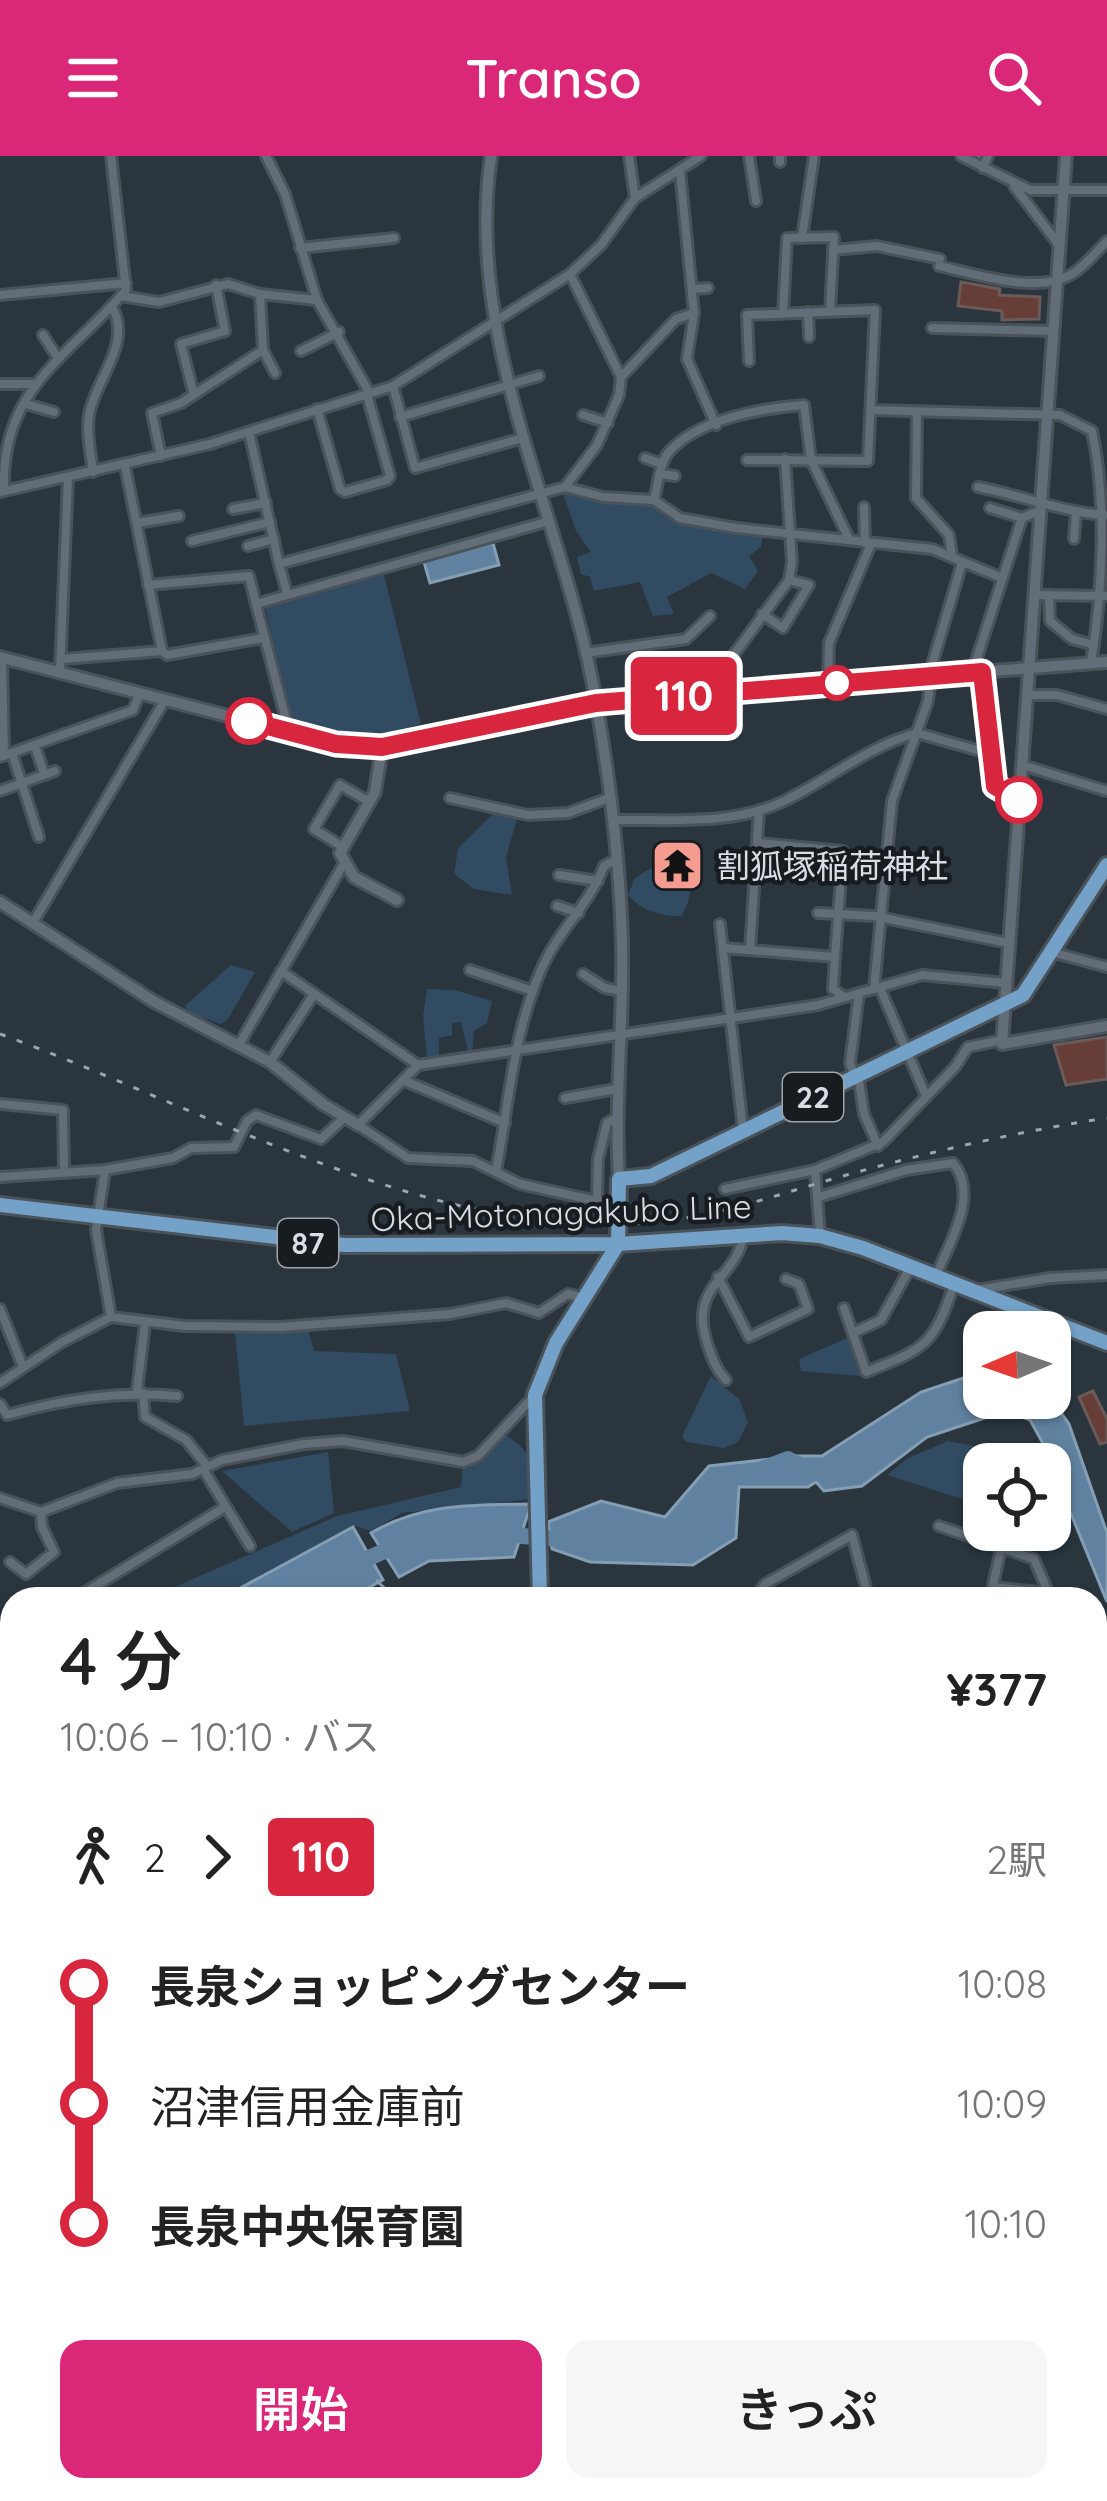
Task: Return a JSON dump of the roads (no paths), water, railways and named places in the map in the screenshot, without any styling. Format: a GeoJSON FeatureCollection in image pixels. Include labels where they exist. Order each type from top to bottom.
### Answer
{"type":"FeatureCollection","features":[{"type":"Feature","properties":{"kind":"main road","name":"22"},"geometry":{"type":"LineString","coordinates":[[620,1179],[651,1176],[1028,990],[1102,885],[1107,865]]}},
{"type":"Feature","properties":{"kind":"main road"},"geometry":{"type":"LineString","coordinates":[[540,1587],[536,1395],[549,1355],[618,1244],[620,1179]]}},
{"type":"Feature","properties":{"kind":"main road","name":"Oka-Motonagakubo Line"},"geometry":{"type":"LineString","coordinates":[[0,1205],[344,1245],[618,1244],[744,1234],[820,1237],[910,1266],[1107,1342]]}},
{"type":"Feature","properties":{"kind":"street"},"geometry":{"type":"LineString","coordinates":[[111,156],[126,283],[112,308],[32,384],[9,443],[2,492],[125,466],[393,386],[570,274],[601,245],[635,198],[701,156]]}},
{"type":"Feature","properties":{"kind":"street"},"geometry":{"type":"LineString","coordinates":[[266,156],[285,194],[317,300],[339,332],[368,394],[387,480],[345,492],[340,489],[317,409]]}},
{"type":"Feature","properties":{"kind":"street"},"geometry":{"type":"LineString","coordinates":[[491,156],[485,235],[495,324],[585,653],[609,798],[621,991],[616,1089],[620,1179]]}},
{"type":"Feature","properties":{"kind":"street"},"geometry":{"type":"LineString","coordinates":[[629,156],[635,198]]}},
{"type":"Feature","properties":{"kind":"street"},"geometry":{"type":"LineString","coordinates":[[748,156],[756,201]]}},
{"type":"Feature","properties":{"kind":"street"},"geometry":{"type":"LineString","coordinates":[[802,238],[814,156]]}},
{"type":"Feature","properties":{"kind":"street"},"geometry":{"type":"LineString","coordinates":[[961,156],[1030,190],[1107,190]]}},
{"type":"Feature","properties":{"kind":"street"},"geometry":{"type":"LineString","coordinates":[[983,168],[988,156]]}},
{"type":"Feature","properties":{"kind":"street"},"geometry":{"type":"LineString","coordinates":[[1066,156],[1041,504],[1042,595],[1030,668],[1002,1044],[1107,1026]]}},
{"type":"Feature","properties":{"kind":"street"},"geometry":{"type":"LineString","coordinates":[[680,171],[694,289],[687,359],[716,425]]}},
{"type":"Feature","properties":{"kind":"street"},"geometry":{"type":"LineString","coordinates":[[1013,185],[1059,245]]}},
{"type":"Feature","properties":{"kind":"street"},"geometry":{"type":"LineString","coordinates":[[783,313],[787,238],[834,237],[830,311]]}},
{"type":"Feature","properties":{"kind":"street"},"geometry":{"type":"LineString","coordinates":[[300,248],[394,238]]}},
{"type":"Feature","properties":{"kind":"street"},"geometry":{"type":"LineString","coordinates":[[833,250],[878,247],[1006,280],[1056,281],[1073,274],[1107,241]]}},
{"type":"Feature","properties":{"kind":"street"},"geometry":{"type":"LineString","coordinates":[[570,274],[621,377]]}},
{"type":"Feature","properties":{"kind":"street"},"geometry":{"type":"LineString","coordinates":[[0,295],[126,283]]}},
{"type":"Feature","properties":{"kind":"street"},"geometry":{"type":"LineString","coordinates":[[121,296],[160,302],[216,285],[317,300]]}},
{"type":"Feature","properties":{"kind":"street"},"geometry":{"type":"LineString","coordinates":[[193,391],[181,344],[225,331],[216,285]]}},
{"type":"Feature","properties":{"kind":"street"},"geometry":{"type":"LineString","coordinates":[[694,289],[708,288]]}},
{"type":"Feature","properties":{"kind":"street"},"geometry":{"type":"LineString","coordinates":[[260,294],[263,350],[275,373]]}},
{"type":"Feature","properties":{"kind":"street"},"geometry":{"type":"LineString","coordinates":[[93,473],[88,420],[115,349],[119,320],[112,308]]}},
{"type":"Feature","properties":{"kind":"street"},"geometry":{"type":"LineString","coordinates":[[747,460],[868,461],[875,310],[747,316],[749,362]]}},
{"type":"Feature","properties":{"kind":"street"},"geometry":{"type":"LineString","coordinates":[[808,312],[808,337]]}},
{"type":"Feature","properties":{"kind":"street"},"geometry":{"type":"LineString","coordinates":[[565,487],[608,423],[621,377],[676,320],[694,313]]}},
{"type":"Feature","properties":{"kind":"street"},"geometry":{"type":"LineString","coordinates":[[932,328],[1052,331]]}},
{"type":"Feature","properties":{"kind":"street"},"geometry":{"type":"LineString","coordinates":[[301,351],[339,332]]}},
{"type":"Feature","properties":{"kind":"street"},"geometry":{"type":"LineString","coordinates":[[43,335],[58,357]]}},
{"type":"Feature","properties":{"kind":"street"},"geometry":{"type":"LineString","coordinates":[[161,456],[152,413],[181,403],[263,350]]}},
{"type":"Feature","properties":{"kind":"street"},"geometry":{"type":"LineString","coordinates":[[400,417],[539,376]]}},
{"type":"Feature","properties":{"kind":"street"},"geometry":{"type":"LineString","coordinates":[[0,384],[32,384]]}},
{"type":"Feature","properties":{"kind":"street"},"geometry":{"type":"LineString","coordinates":[[393,386],[415,468],[525,438]]}},
{"type":"Feature","properties":{"kind":"street"},"geometry":{"type":"LineString","coordinates":[[26,404],[54,412]]}},
{"type":"Feature","properties":{"kind":"street"},"geometry":{"type":"LineString","coordinates":[[654,500],[670,451],[741,414],[804,405],[812,460],[850,540]]}},
{"type":"Feature","properties":{"kind":"street"},"geometry":{"type":"LineString","coordinates":[[872,410],[1060,415],[1092,431],[1106,478],[1104,596],[1091,663]]}},
{"type":"Feature","properties":{"kind":"street"},"geometry":{"type":"LineString","coordinates":[[917,412],[916,498],[950,535],[952,556]]}},
{"type":"Feature","properties":{"kind":"street"},"geometry":{"type":"LineString","coordinates":[[583,416],[608,423]]}},
{"type":"Feature","properties":{"kind":"street"},"geometry":{"type":"LineString","coordinates":[[249,432],[287,593]]}},
{"type":"Feature","properties":{"kind":"street"},"geometry":{"type":"LineString","coordinates":[[645,458],[675,476]]}},
{"type":"Feature","properties":{"kind":"street"},"geometry":{"type":"LineString","coordinates":[[718,693],[721,672],[788,580],[785,459]]}},
{"type":"Feature","properties":{"kind":"street"},"geometry":{"type":"LineString","coordinates":[[125,466],[162,651],[167,655],[214,650],[263,638]]}},
{"type":"Feature","properties":{"kind":"street"},"geometry":{"type":"LineString","coordinates":[[62,665],[68,478]]}},
{"type":"Feature","properties":{"kind":"street"},"geometry":{"type":"LineString","coordinates":[[279,564],[565,487],[603,497],[654,500],[680,518],[790,536],[932,549],[1002,578]]}},
{"type":"Feature","properties":{"kind":"street"},"geometry":{"type":"LineString","coordinates":[[977,487],[1076,513],[1104,515]]}},
{"type":"Feature","properties":{"kind":"street"},"geometry":{"type":"LineString","coordinates":[[232,509],[266,503]]}},
{"type":"Feature","properties":{"kind":"street"},"geometry":{"type":"LineString","coordinates":[[1019,800],[998,791],[977,672],[1022,518],[1041,504]]}},
{"type":"Feature","properties":{"kind":"street"},"geometry":{"type":"LineString","coordinates":[[828,684],[829,643],[868,544],[865,507]]}},
{"type":"Feature","properties":{"kind":"street"},"geometry":{"type":"LineString","coordinates":[[990,508],[1022,518]]}},
{"type":"Feature","properties":{"kind":"street"},"geometry":{"type":"LineString","coordinates":[[1074,538],[1076,513]]}},
{"type":"Feature","properties":{"kind":"street"},"geometry":{"type":"LineString","coordinates":[[136,524],[179,516]]}},
{"type":"Feature","properties":{"kind":"street"},"geometry":{"type":"LineString","coordinates":[[256,604],[549,521]]}},
{"type":"Feature","properties":{"kind":"street"},"geometry":{"type":"LineString","coordinates":[[192,541],[270,522]]}},
{"type":"Feature","properties":{"kind":"street"},"geometry":{"type":"LineString","coordinates":[[248,546],[274,539]]}},
{"type":"Feature","properties":{"kind":"street"},"geometry":{"type":"LineString","coordinates":[[926,1096],[877,988],[881,918],[892,801],[917,733],[963,563]]}},
{"type":"Feature","properties":{"kind":"street"},"geometry":{"type":"LineString","coordinates":[[148,585],[249,576],[289,731]]}},
{"type":"Feature","properties":{"kind":"street"},"geometry":{"type":"LineString","coordinates":[[762,614],[783,628],[793,618],[809,585],[788,580]]}},
{"type":"Feature","properties":{"kind":"street"},"geometry":{"type":"LineString","coordinates":[[1042,595],[1104,596]]}},
{"type":"Feature","properties":{"kind":"street"},"geometry":{"type":"LineString","coordinates":[[1042,595],[1050,621],[1072,640],[1094,645]]}},
{"type":"Feature","properties":{"kind":"street"},"geometry":{"type":"LineString","coordinates":[[585,653],[686,639],[710,616]]}},
{"type":"Feature","properties":{"kind":"street"},"geometry":{"type":"LineString","coordinates":[[62,665],[162,651]]}},
{"type":"Feature","properties":{"kind":"street"},"geometry":{"type":"LineString","coordinates":[[39,837],[22,782],[5,756],[1,657],[62,665],[140,693],[336,744],[382,747],[596,703],[1107,662]]}},
{"type":"Feature","properties":{"kind":"street"},"geometry":{"type":"LineString","coordinates":[[5,756],[133,710],[140,693]]}},
{"type":"Feature","properties":{"kind":"street"},"geometry":{"type":"LineString","coordinates":[[1029,695],[1057,695],[1107,709]]}},
{"type":"Feature","properties":{"kind":"street"},"geometry":{"type":"LineString","coordinates":[[34,921],[166,699]]}},
{"type":"Feature","properties":{"kind":"street"},"geometry":{"type":"LineString","coordinates":[[610,820],[712,818],[759,810],[917,733],[992,754]]}},
{"type":"Feature","properties":{"kind":"street"},"geometry":{"type":"LineString","coordinates":[[0,791],[50,772],[35,746]]}},
{"type":"Feature","properties":{"kind":"street"},"geometry":{"type":"LineString","coordinates":[[382,747],[382,774],[341,846],[344,865],[354,877],[397,901]]}},
{"type":"Feature","properties":{"kind":"street"},"geometry":{"type":"LineString","coordinates":[[1022,765],[1107,791]]}},
{"type":"Feature","properties":{"kind":"street"},"geometry":{"type":"LineString","coordinates":[[341,846],[314,829],[340,785],[368,801]]}},
{"type":"Feature","properties":{"kind":"street"},"geometry":{"type":"LineString","coordinates":[[450,798],[528,815],[568,813],[609,798]]}},
{"type":"Feature","properties":{"kind":"street"},"geometry":{"type":"LineString","coordinates":[[750,950],[759,810]]}},
{"type":"Feature","properties":{"kind":"street"},"geometry":{"type":"LineString","coordinates":[[758,843],[843,851],[833,988],[844,998]]}},
{"type":"Feature","properties":{"kind":"street"},"geometry":{"type":"LineString","coordinates":[[496,1171],[514,1051],[533,991],[550,952],[579,914],[604,866],[615,860]]}},
{"type":"Feature","properties":{"kind":"street"},"geometry":{"type":"LineString","coordinates":[[240,1043],[344,865]]}},
{"type":"Feature","properties":{"kind":"street"},"geometry":{"type":"LineString","coordinates":[[559,875],[598,881]]}},
{"type":"Feature","properties":{"kind":"street"},"geometry":{"type":"LineString","coordinates":[[0,902],[153,1000],[270,1061],[408,1158],[473,1161],[520,1184],[620,1206]]}},
{"type":"Feature","properties":{"kind":"street"},"geometry":{"type":"LineString","coordinates":[[557,906],[579,914]]}},
{"type":"Feature","properties":{"kind":"street"},"geometry":{"type":"LineString","coordinates":[[818,913],[881,918],[1008,943]]}},
{"type":"Feature","properties":{"kind":"street"},"geometry":{"type":"LineString","coordinates":[[720,924],[743,1131]]}},
{"type":"Feature","properties":{"kind":"street"},"geometry":{"type":"LineString","coordinates":[[724,948],[836,957]]}},
{"type":"Feature","properties":{"kind":"street"},"geometry":{"type":"LineString","coordinates":[[1052,952],[1107,967]]}},
{"type":"Feature","properties":{"kind":"street"},"geometry":{"type":"LineString","coordinates":[[470,970],[533,991]]}},
{"type":"Feature","properties":{"kind":"street"},"geometry":{"type":"LineString","coordinates":[[281,971],[418,1065]]}},
{"type":"Feature","properties":{"kind":"street"},"geometry":{"type":"LineString","coordinates":[[583,974],[605,988],[621,991]]}},
{"type":"Feature","properties":{"kind":"street"},"geometry":{"type":"LineString","coordinates":[[358,1125],[418,1065],[733,1019],[844,998],[922,975],[1006,983]]}},
{"type":"Feature","properties":{"kind":"street"},"geometry":{"type":"LineString","coordinates":[[859,993],[850,1064],[878,1146]]}},
{"type":"Feature","properties":{"kind":"street"},"geometry":{"type":"LineString","coordinates":[[270,1061],[314,994]]}},
{"type":"Feature","properties":{"kind":"street"},"geometry":{"type":"LineString","coordinates":[[724,1189],[815,1170],[878,1146],[968,1047],[1003,1040]]}},
{"type":"Feature","properties":{"kind":"street"},"geometry":{"type":"LineString","coordinates":[[403,1080],[505,1123]]}},
{"type":"Feature","properties":{"kind":"street"},"geometry":{"type":"LineString","coordinates":[[565,1098],[616,1089]]}},
{"type":"Feature","properties":{"kind":"street"},"geometry":{"type":"LineString","coordinates":[[0,1104],[63,1110],[64,1171]]}},
{"type":"Feature","properties":{"kind":"street"},"geometry":{"type":"LineString","coordinates":[[0,1177],[105,1170],[173,1158],[191,1148],[233,1147],[247,1121],[256,1115],[321,1139],[330,1136],[344,1117]]}},
{"type":"Feature","properties":{"kind":"street"},"geometry":{"type":"LineString","coordinates":[[597,1198],[603,1139],[608,1123],[616,1118]]}},
{"type":"Feature","properties":{"kind":"street"},"geometry":{"type":"LineString","coordinates":[[819,1197],[906,1170],[953,1163],[963,1178],[963,1204],[936,1276]]}},
{"type":"Feature","properties":{"kind":"street"},"geometry":{"type":"LineString","coordinates":[[105,1170],[96,1230],[111,1317]]}},
{"type":"Feature","properties":{"kind":"street"},"geometry":{"type":"LineString","coordinates":[[815,1170],[820,1237]]}},
{"type":"Feature","properties":{"kind":"street"},"geometry":{"type":"LineString","coordinates":[[726,1380],[716,1369],[700,1318],[718,1277],[741,1249],[744,1234]]}},
{"type":"Feature","properties":{"kind":"street"},"geometry":{"type":"LineString","coordinates":[[854,1332],[881,1320],[910,1266]]}},
{"type":"Feature","properties":{"kind":"street"},"geometry":{"type":"LineString","coordinates":[[975,1291],[1050,1278],[1107,1276]]}},
{"type":"Feature","properties":{"kind":"street"},"geometry":{"type":"LineString","coordinates":[[718,1277],[749,1337],[808,1309],[799,1284],[786,1279]]}},
{"type":"Feature","properties":{"kind":"street"},"geometry":{"type":"LineString","coordinates":[[844,1308],[866,1372],[921,1350],[944,1313],[954,1283]]}},
{"type":"Feature","properties":{"kind":"street"},"geometry":{"type":"LineString","coordinates":[[0,1383],[111,1317],[129,1316],[145,1323],[280,1327],[450,1315],[506,1303],[539,1312],[568,1294],[586,1298]]}},
{"type":"Feature","properties":{"kind":"street"},"geometry":{"type":"LineString","coordinates":[[0,1309],[23,1367]]}},
{"type":"Feature","properties":{"kind":"street"},"geometry":{"type":"LineString","coordinates":[[145,1323],[140,1392],[145,1417],[186,1440],[250,1546]]}},
{"type":"Feature","properties":{"kind":"street"},"geometry":{"type":"LineString","coordinates":[[0,1404],[7,1415],[57,1401],[140,1392],[177,1396]]}},
{"type":"Feature","properties":{"kind":"street"},"geometry":{"type":"LineString","coordinates":[[2,1502],[41,1512],[117,1483],[205,1468],[269,1449],[343,1441],[471,1460],[536,1395]]}},
{"type":"Feature","properties":{"kind":"street"},"geometry":{"type":"LineString","coordinates":[[94,1587],[226,1507]]}},
{"type":"Feature","properties":{"kind":"street"},"geometry":{"type":"LineString","coordinates":[[10,1562],[26,1574],[54,1552],[42,1527],[41,1512]]}},
{"type":"Feature","properties":{"kind":"street"},"geometry":{"type":"LineString","coordinates":[[939,1526],[963,1535]]}},
{"type":"Feature","properties":{"kind":"street"},"geometry":{"type":"LineString","coordinates":[[764,1587],[852,1535],[866,1587]]}},
{"type":"Feature","properties":{"kind":"street"},"geometry":{"type":"LineString","coordinates":[[993,1587],[1000,1551]]}},
{"type":"Feature","properties":{"kind":"street"},"geometry":{"type":"LineString","coordinates":[[1010,1551],[1034,1559],[1045,1587]]}},
{"type":"Feature","properties":{"kind":"waterway"},"geometry":{"type":"LineString","coordinates":[[765,1468],[788,1459],[815,1473],[823,1469]]}},
{"type":"Feature","properties":{"kind":"waterway"},"geometry":{"type":"LineString","coordinates":[[503,1529],[522,1536],[571,1540]]}},
{"type":"Feature","properties":{"kind":"waterway"},"geometry":{"type":"LineString","coordinates":[[349,1567],[402,1543]]}},
{"type":"Feature","properties":{"kind":"waterway"},"geometry":{"type":"LineString","coordinates":[[377,1581],[383,1587]]}},
{"type":"Feature","properties":{"kind":"railway"},"geometry":{"type":"LineString","coordinates":[[0,1034],[242,1133],[412,1193],[497,1214],[582,1224],[665,1221],[713,1213],[946,1150],[1107,1118]]}},
{"type":"Feature","properties":{"kind":"place","name":"割狐塚稲荷神社"},"geometry":{"type":"Point","coordinates":[678,865]}}]}
